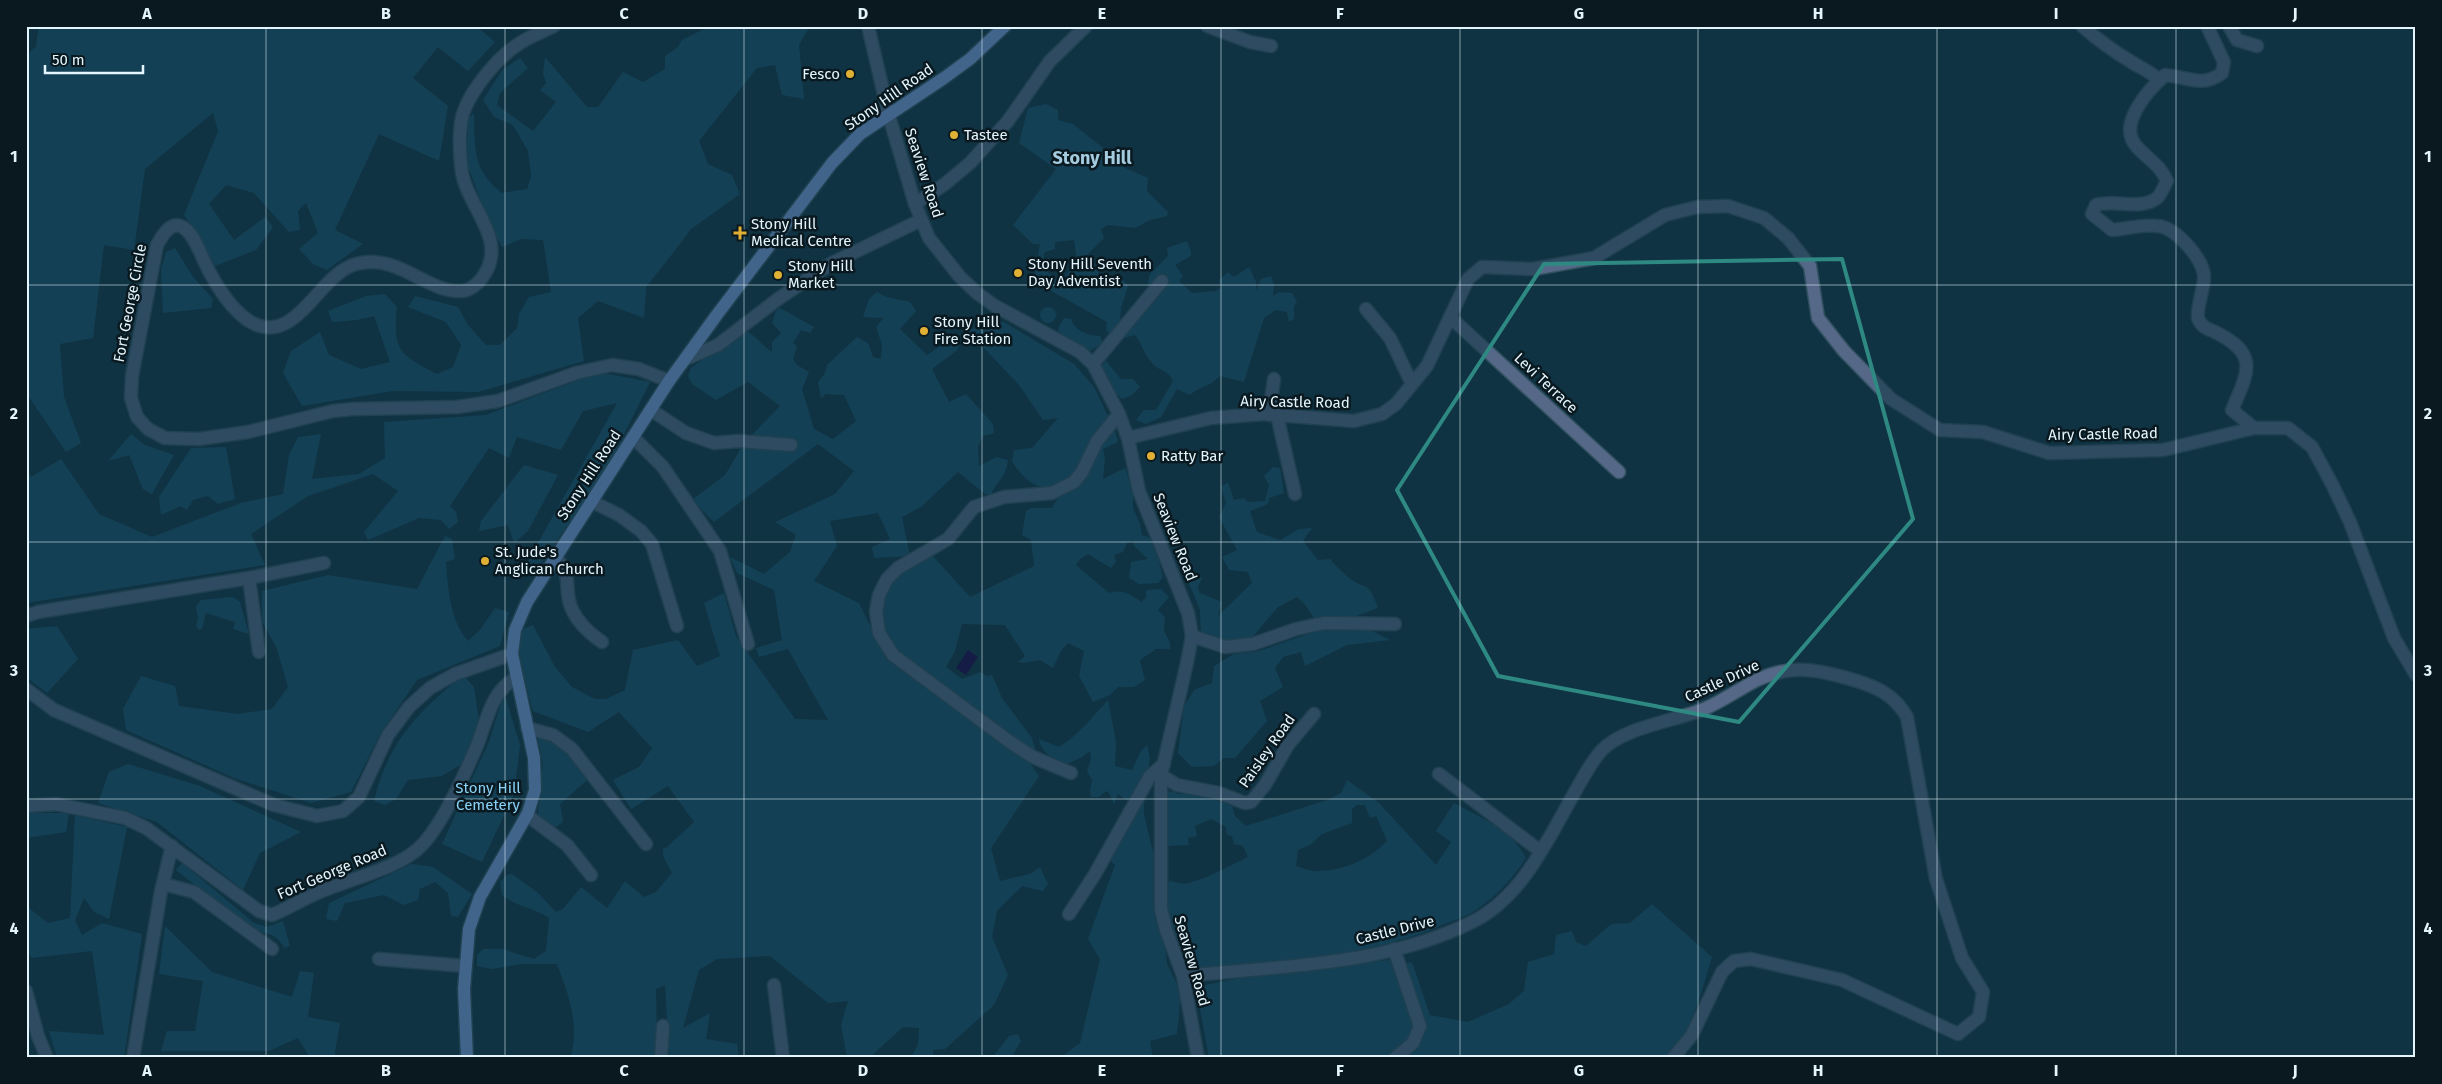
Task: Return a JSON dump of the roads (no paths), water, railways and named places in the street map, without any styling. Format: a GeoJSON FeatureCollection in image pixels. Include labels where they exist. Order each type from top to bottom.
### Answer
{"type":"FeatureCollection","features":[{"type":"Feature","properties":{"kind":"main road","name":"Stony Hill Road"},"geometry":{"type":"LineString","coordinates":[[467,1058],[465,966],[469,929],[480,897],[527,814],[535,790],[534,758],[512,654],[515,630],[526,602],[669,381],[832,163],[860,134],[970,59],[1005,26]]}},
{"type":"Feature","properties":{"kind":"street","name":"Fort George Circle"},"geometry":{"type":"LineString","coordinates":[[554,26],[517,45],[487,73],[470,99],[461,122],[462,174],[493,247],[490,268],[478,283],[462,291],[444,289],[408,271],[381,263],[356,264],[335,276],[294,320],[272,328],[250,322],[232,307],[209,272],[192,236],[184,228],[178,226],[170,227],[162,234],[157,245],[132,376],[131,398],[137,417],[148,429],[165,438],[199,439],[248,432],[340,410],[457,406],[498,401],[576,373],[612,365],[639,369],[669,381]]}},
{"type":"Feature","properties":{"kind":"street","name":"Seaview Road"},"geometry":{"type":"LineString","coordinates":[[868,26],[889,116],[915,204],[929,238],[960,278],[977,293],[995,306],[1080,352],[1093,364],[1119,414],[1128,438],[1140,491],[1188,612],[1192,636],[1162,769],[1159,812],[1163,874],[1161,909],[1166,930],[1183,976],[1198,1058]]}},
{"type":"Feature","properties":{"kind":"street"},"geometry":{"type":"LineString","coordinates":[[915,204],[945,184],[970,163],[1008,122],[1050,61],[1086,26]]}},
{"type":"Feature","properties":{"kind":"street"},"geometry":{"type":"LineString","coordinates":[[1207,26],[1250,42],[1271,46]]}},
{"type":"Feature","properties":{"kind":"street"},"geometry":{"type":"LineString","coordinates":[[2082,26],[2101,42],[2130,62],[2148,70],[2159,80]]}},
{"type":"Feature","properties":{"kind":"street"},"geometry":{"type":"LineString","coordinates":[[2207,26],[2224,62],[2222,74],[2212,81],[2200,82],[2165,75],[2142,98],[2130,131],[2135,145],[2163,171],[2167,181],[2158,198],[2143,205],[2108,201],[2096,205],[2092,214],[2112,230],[2159,225],[2186,242],[2198,257],[2204,275],[2203,298],[2198,310],[2198,319],[2204,327],[2238,346],[2245,354],[2248,365],[2232,410],[2254,428]]}},
{"type":"Feature","properties":{"kind":"street"},"geometry":{"type":"LineString","coordinates":[[2228,26],[2237,40],[2257,46]]}},
{"type":"Feature","properties":{"kind":"street","name":"Airy Castle Road"},"geometry":{"type":"LineString","coordinates":[[1128,438],[1211,418],[1273,415],[1354,420],[1382,414],[1396,404],[1427,366],[1468,280],[1482,267],[1533,269],[1594,258],[1665,215],[1697,207],[1728,206],[1764,218],[1788,238],[1810,266],[1818,318],[1839,344],[1891,399],[1940,430],[1983,432],[2049,453],[2163,450],[2254,428],[2288,428],[2312,447],[2350,522],[2394,638],[2416,675]]}},
{"type":"Feature","properties":{"kind":"street"},"geometry":{"type":"LineString","coordinates":[[686,359],[718,345],[778,299],[832,263],[921,220]]}},
{"type":"Feature","properties":{"kind":"street"},"geometry":{"type":"LineString","coordinates":[[1093,364],[1162,281]]}},
{"type":"Feature","properties":{"kind":"street"},"geometry":{"type":"LineString","coordinates":[[1366,309],[1390,338],[1412,384]]}},
{"type":"Feature","properties":{"kind":"street","name":"Levi Terrace"},"geometry":{"type":"LineString","coordinates":[[1450,317],[1619,472]]}},
{"type":"Feature","properties":{"kind":"street"},"geometry":{"type":"LineString","coordinates":[[1274,379],[1273,415],[1295,494]]}},
{"type":"Feature","properties":{"kind":"street"},"geometry":{"type":"LineString","coordinates":[[651,410],[686,433],[714,443],[738,441],[791,445]]}},
{"type":"Feature","properties":{"kind":"street"},"geometry":{"type":"LineString","coordinates":[[1071,772],[1033,757],[1010,742],[893,655],[879,633],[876,612],[879,595],[887,579],[898,568],[948,539],[974,507],[1004,497],[1052,493],[1074,482],[1082,472],[1097,442],[1119,414]]}},
{"type":"Feature","properties":{"kind":"street"},"geometry":{"type":"LineString","coordinates":[[633,437],[664,467],[720,551],[748,644]]}},
{"type":"Feature","properties":{"kind":"street"},"geometry":{"type":"LineString","coordinates":[[591,501],[619,515],[641,531],[652,544],[676,626]]}},
{"type":"Feature","properties":{"kind":"street"},"geometry":{"type":"LineString","coordinates":[[555,557],[565,566],[571,607],[587,632],[602,642]]}},
{"type":"Feature","properties":{"kind":"street"},"geometry":{"type":"LineString","coordinates":[[26,616],[38,612],[140,594],[250,578],[324,563]]}},
{"type":"Feature","properties":{"kind":"street"},"geometry":{"type":"LineString","coordinates":[[250,578],[259,652]]}},
{"type":"Feature","properties":{"kind":"street"},"geometry":{"type":"LineString","coordinates":[[1192,636],[1225,647],[1252,644],[1296,629],[1324,623],[1395,624]]}},
{"type":"Feature","properties":{"kind":"street"},"geometry":{"type":"LineString","coordinates":[[26,689],[62,714],[274,805],[317,816],[343,811],[359,797],[388,735],[409,707],[430,688],[454,674],[512,654]]}},
{"type":"Feature","properties":{"kind":"street","name":"Castle Drive"},"geometry":{"type":"LineString","coordinates":[[1183,976],[1326,961],[1394,949],[1425,942],[1474,922],[1516,888],[1535,863],[1589,766],[1603,749],[1623,736],[1706,708],[1759,679],[1796,669],[1824,671],[1880,688],[1899,704],[1907,717],[1936,879],[1962,958],[1983,992],[1979,1017],[1958,1034],[1842,980],[1751,959],[1734,961],[1722,972],[1692,1035],[1673,1058]]}},
{"type":"Feature","properties":{"kind":"street","name":"Fort George Road"},"geometry":{"type":"LineString","coordinates":[[26,806],[56,804],[125,818],[146,828],[172,846],[259,911],[272,915],[313,894],[403,860],[420,848],[437,826],[476,748],[496,694],[504,684],[516,678]]}},
{"type":"Feature","properties":{"kind":"street","name":"Paisley Road"},"geometry":{"type":"LineString","coordinates":[[1162,769],[1177,784],[1219,793],[1245,803],[1251,802],[1265,785],[1288,745],[1314,714]]}},
{"type":"Feature","properties":{"kind":"street"},"geometry":{"type":"LineString","coordinates":[[527,728],[552,735],[572,749],[646,844]]}},
{"type":"Feature","properties":{"kind":"street"},"geometry":{"type":"LineString","coordinates":[[1069,914],[1095,874],[1150,776],[1162,769]]}},
{"type":"Feature","properties":{"kind":"street"},"geometry":{"type":"LineString","coordinates":[[1439,774],[1540,851]]}},
{"type":"Feature","properties":{"kind":"street"},"geometry":{"type":"LineString","coordinates":[[527,814],[567,845],[591,875]]}},
{"type":"Feature","properties":{"kind":"street"},"geometry":{"type":"LineString","coordinates":[[133,1058],[163,884],[172,846]]}},
{"type":"Feature","properties":{"kind":"street"},"geometry":{"type":"LineString","coordinates":[[163,884],[194,892],[272,949]]}},
{"type":"Feature","properties":{"kind":"street"},"geometry":{"type":"LineString","coordinates":[[1394,949],[1420,1026],[1413,1043],[1396,1058]]}},
{"type":"Feature","properties":{"kind":"street"},"geometry":{"type":"LineString","coordinates":[[378,959],[465,966]]}},
{"type":"Feature","properties":{"kind":"street"},"geometry":{"type":"LineString","coordinates":[[774,985],[783,1058]]}},
{"type":"Feature","properties":{"kind":"street"},"geometry":{"type":"LineString","coordinates":[[26,991],[38,1036],[47,1058]]}},
{"type":"Feature","properties":{"kind":"street"},"geometry":{"type":"LineString","coordinates":[[661,1058],[663,1026]]}},
{"type":"Feature","properties":{"kind":"place","name":"Fesco"},"geometry":{"type":"Point","coordinates":[850,74]}},
{"type":"Feature","properties":{"kind":"place","name":"Tastee"},"geometry":{"type":"Point","coordinates":[954,135]}},
{"type":"Feature","properties":{"kind":"place","name":"Stony Hill Medical Centre"},"geometry":{"type":"Point","coordinates":[740,233]}},
{"type":"Feature","properties":{"kind":"place","name":"Stony Hill Seventh Day Adventist"},"geometry":{"type":"Point","coordinates":[1018,273]}},
{"type":"Feature","properties":{"kind":"place","name":"Stony Hill Market"},"geometry":{"type":"Point","coordinates":[778,275]}},
{"type":"Feature","properties":{"kind":"place","name":"Stony Hill Fire Station"},"geometry":{"type":"Point","coordinates":[924,331]}},
{"type":"Feature","properties":{"kind":"place","name":"Ratty Bar"},"geometry":{"type":"Point","coordinates":[1151,456]}},
{"type":"Feature","properties":{"kind":"place","name":"St. Jude's Anglican Church"},"geometry":{"type":"Point","coordinates":[485,561]}},
{"type":"Feature","properties":{"kind":"district","name":"Stony Hill"},"geometry":{"type":"Point","coordinates":[1092,158]}},
{"type":"Feature","properties":{"kind":"park label","name":"Stony Hill Cemetery"},"geometry":{"type":"Point","coordinates":[488,796]}}]}
